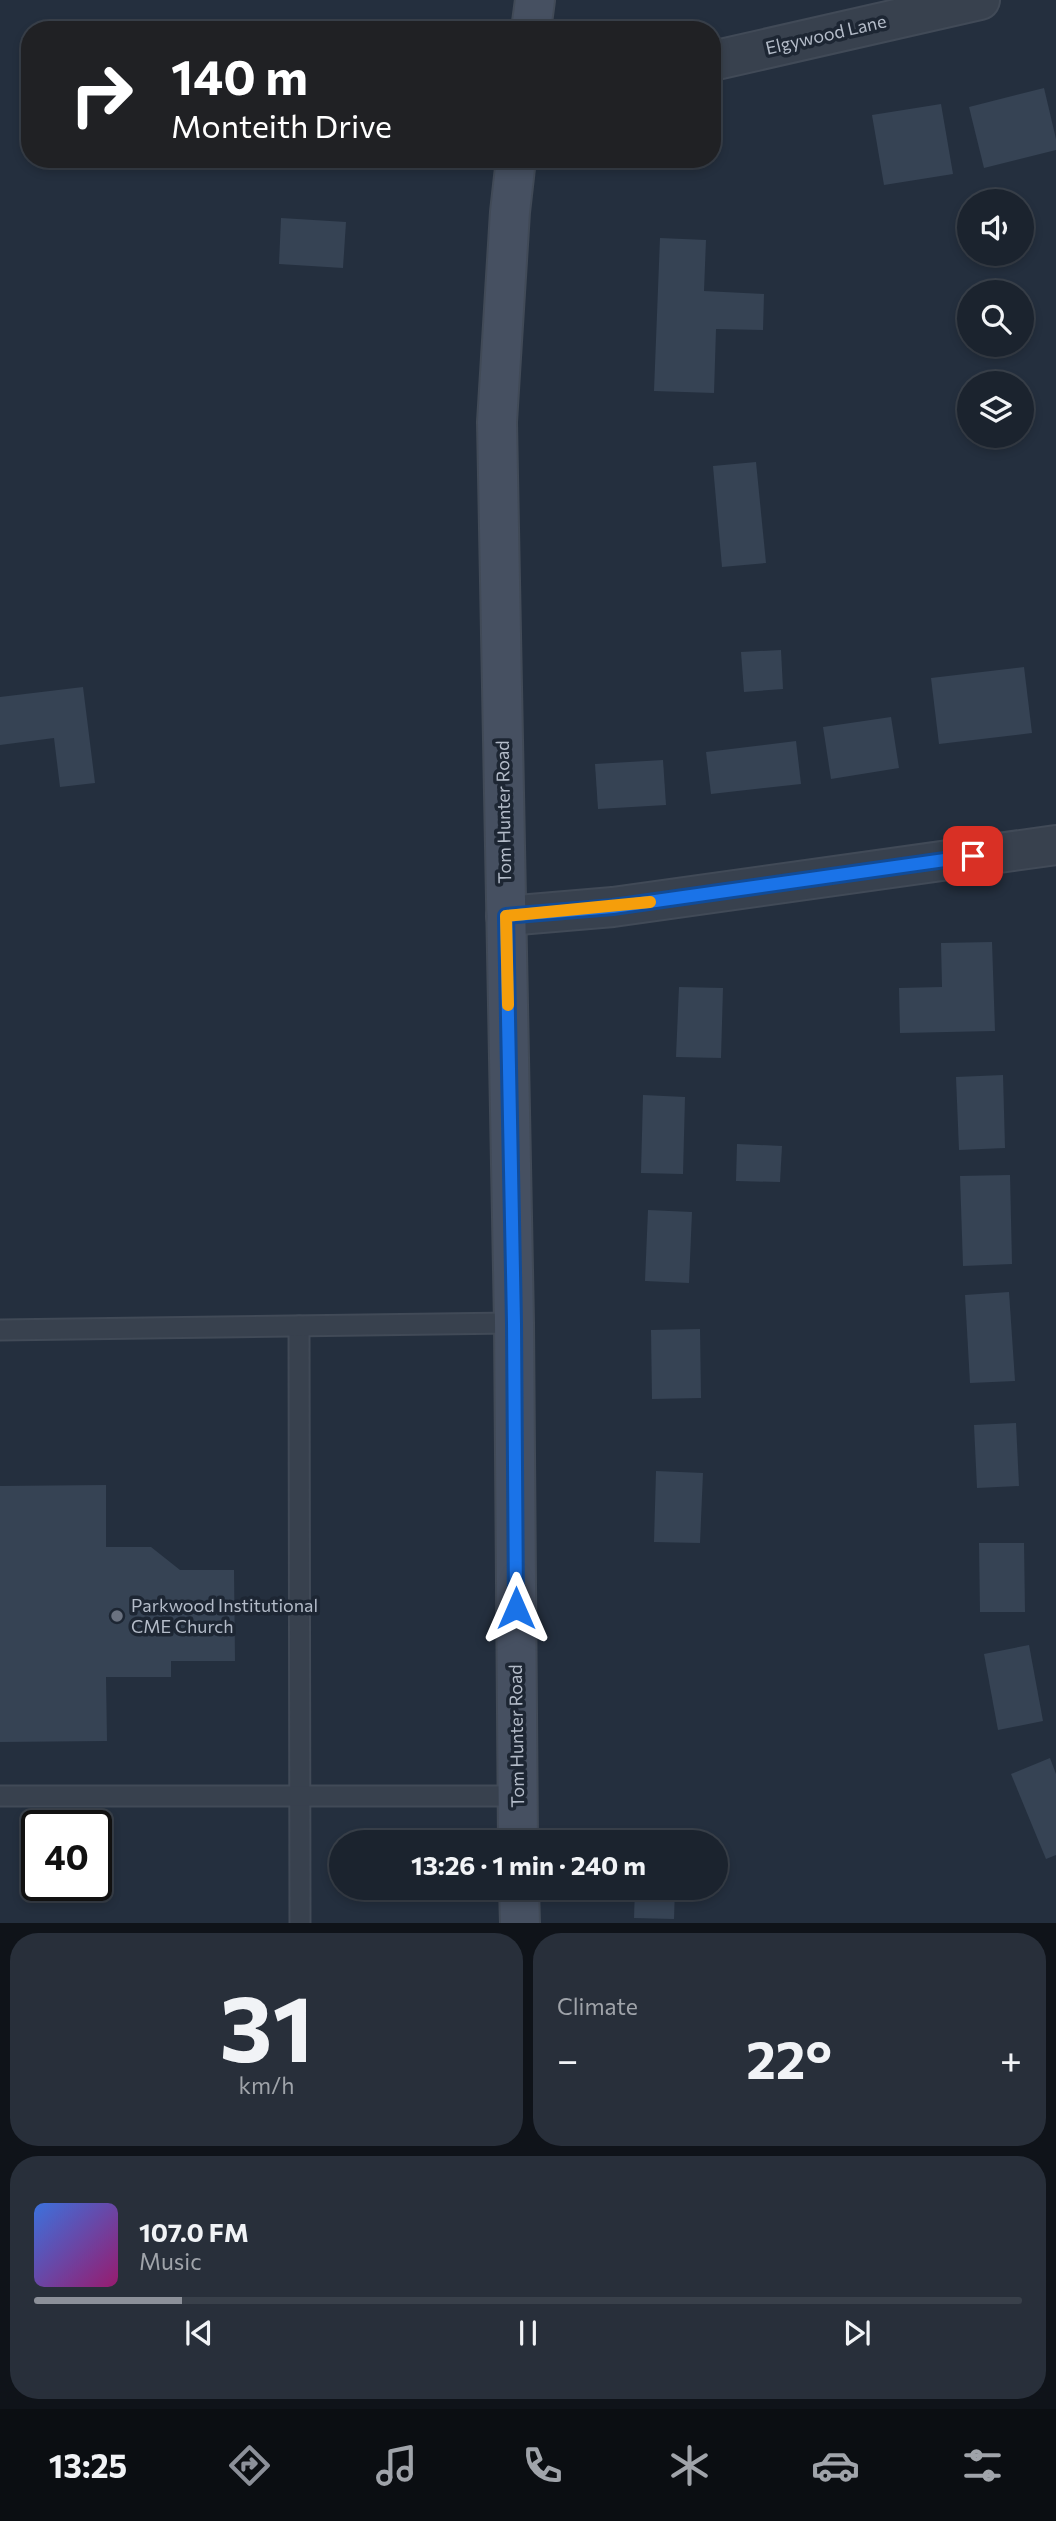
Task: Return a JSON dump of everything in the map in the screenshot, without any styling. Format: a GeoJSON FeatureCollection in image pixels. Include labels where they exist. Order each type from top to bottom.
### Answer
{"type":"FeatureCollection","features":[{"type":"Feature","properties":{"kind":"street"},"geometry":{"type":"LineString","coordinates":[[532,21],[535,0]]}},
{"type":"Feature","properties":{"kind":"street","name":"Elgywood Lane"},"geometry":{"type":"LineString","coordinates":[[721,58],[873,12],[980,0]]}},
{"type":"Feature","properties":{"kind":"street","name":"Tom Hunter Road"},"geometry":{"type":"LineString","coordinates":[[515,168],[497,422],[514,1323],[518,1830]]}},
{"type":"Feature","properties":{"kind":"street"},"geometry":{"type":"LineString","coordinates":[[506,916],[613,907],[1056,845]]}},
{"type":"Feature","properties":{"kind":"street"},"geometry":{"type":"LineString","coordinates":[[519,1900],[520,1923]]}},
{"type":"Feature","properties":{"kind":"lane"},"geometry":{"type":"LineString","coordinates":[[0,1330],[514,1323]]}},
{"type":"Feature","properties":{"kind":"lane"},"geometry":{"type":"LineString","coordinates":[[299,1326],[300,1923]]}},
{"type":"Feature","properties":{"kind":"lane"},"geometry":{"type":"LineString","coordinates":[[0,1796],[517,1796]]}},
{"type":"Feature","properties":{"kind":"building"},"geometry":{"type":"Polygon","coordinates":[[[1044,88],[1056,150],[984,168],[969,107],[1044,88]]]}},
{"type":"Feature","properties":{"kind":"building"},"geometry":{"type":"Polygon","coordinates":[[[941,104],[953,174],[884,185],[872,115],[941,104]]]}},
{"type":"Feature","properties":{"kind":"building"},"geometry":{"type":"Polygon","coordinates":[[[281,218],[346,222],[343,268],[279,264],[281,218]]]}},
{"type":"Feature","properties":{"kind":"building"},"geometry":{"type":"Polygon","coordinates":[[[660,238],[706,240],[704,291],[764,294],[763,330],[716,329],[714,393],[654,391],[660,238]]]}},
{"type":"Feature","properties":{"kind":"building"},"geometry":{"type":"Polygon","coordinates":[[[756,462],[766,563],[722,567],[713,466],[756,462]]]}},
{"type":"Feature","properties":{"kind":"building"},"geometry":{"type":"Polygon","coordinates":[[[781,650],[783,689],[744,692],[741,652],[781,650]]]}},
{"type":"Feature","properties":{"kind":"building"},"geometry":{"type":"Polygon","coordinates":[[[1024,667],[1032,733],[939,744],[931,678],[1024,667]]]}},
{"type":"Feature","properties":{"kind":"building"},"geometry":{"type":"Polygon","coordinates":[[[83,687],[95,783],[60,787],[54,738],[0,745],[0,697],[83,687]]]}},
{"type":"Feature","properties":{"kind":"building"},"geometry":{"type":"Polygon","coordinates":[[[891,717],[899,768],[831,779],[823,727],[891,717]]]}},
{"type":"Feature","properties":{"kind":"building"},"geometry":{"type":"Polygon","coordinates":[[[796,741],[801,784],[711,794],[706,752],[796,741]]]}},
{"type":"Feature","properties":{"kind":"building"},"geometry":{"type":"Polygon","coordinates":[[[663,760],[666,805],[598,809],[595,764],[663,760]]]}},
{"type":"Feature","properties":{"kind":"building"},"geometry":{"type":"Polygon","coordinates":[[[992,942],[995,1031],[900,1033],[899,988],[942,987],[941,943],[992,942]]]}},
{"type":"Feature","properties":{"kind":"building"},"geometry":{"type":"Polygon","coordinates":[[[679,987],[723,988],[721,1058],[676,1057],[679,987]]]}},
{"type":"Feature","properties":{"kind":"building"},"geometry":{"type":"Polygon","coordinates":[[[1003,1075],[1005,1148],[959,1150],[956,1077],[1003,1075]]]}},
{"type":"Feature","properties":{"kind":"building"},"geometry":{"type":"Polygon","coordinates":[[[643,1095],[685,1097],[683,1174],[641,1173],[643,1095]]]}},
{"type":"Feature","properties":{"kind":"building"},"geometry":{"type":"Polygon","coordinates":[[[737,1144],[782,1146],[780,1182],[736,1181],[737,1144]]]}},
{"type":"Feature","properties":{"kind":"building"},"geometry":{"type":"Polygon","coordinates":[[[1010,1175],[1012,1264],[963,1266],[960,1176],[1010,1175]]]}},
{"type":"Feature","properties":{"kind":"building"},"geometry":{"type":"Polygon","coordinates":[[[648,1210],[692,1212],[689,1283],[645,1281],[648,1210]]]}},
{"type":"Feature","properties":{"kind":"building"},"geometry":{"type":"Polygon","coordinates":[[[1009,1292],[1015,1381],[970,1383],[965,1295],[1009,1292]]]}},
{"type":"Feature","properties":{"kind":"building"},"geometry":{"type":"Polygon","coordinates":[[[700,1329],[701,1398],[652,1399],[651,1330],[700,1329]]]}},
{"type":"Feature","properties":{"kind":"building"},"geometry":{"type":"Polygon","coordinates":[[[1016,1423],[1019,1486],[977,1488],[974,1425],[1016,1423]]]}},
{"type":"Feature","properties":{"kind":"building"},"geometry":{"type":"Polygon","coordinates":[[[656,1471],[703,1473],[700,1543],[654,1542],[656,1471]]]}},
{"type":"Feature","properties":{"kind":"building","name":"Parkwood Institutional CME Church"},"geometry":{"type":"Polygon","coordinates":[[[106,1485],[106,1547],[151,1547],[180,1570],[234,1570],[235,1661],[171,1661],[171,1677],[106,1677],[107,1741],[0,1742],[0,1486],[106,1485]]]}},
{"type":"Feature","properties":{"kind":"building"},"geometry":{"type":"Polygon","coordinates":[[[979,1543],[1024,1543],[1025,1612],[980,1612],[979,1543]]]}},
{"type":"Feature","properties":{"kind":"building"},"geometry":{"type":"Polygon","coordinates":[[[1029,1645],[1043,1721],[998,1730],[984,1654],[1029,1645]]]}},
{"type":"Feature","properties":{"kind":"building"},"geometry":{"type":"Polygon","coordinates":[[[1050,1758],[1056,1774],[1056,1855],[1046,1859],[1011,1774],[1050,1758]]]}},
{"type":"Feature","properties":{"kind":"building"},"geometry":{"type":"Polygon","coordinates":[[[637,1828],[677,1829],[677,1830],[637,1828]]]}},
{"type":"Feature","properties":{"kind":"building"},"geometry":{"type":"Polygon","coordinates":[[[635,1900],[675,1900],[674,1919],[634,1918],[635,1900]]]}},
{"type":"Feature","properties":{"kind":"slow traffic"},"geometry":{"type":"LineString","coordinates":[[508,1005],[506,916],[650,902]]}},
{"type":"Feature","properties":{"kind":"place","name":"Parkwood Institutional CME Church"},"geometry":{"type":"Point","coordinates":[117,1616]}},
{"type":"Feature","properties":{"kind":"route"},"geometry":{"type":"LineString","coordinates":[[516,1608],[514,1323],[506,916],[613,907],[973,856]]}}]}
